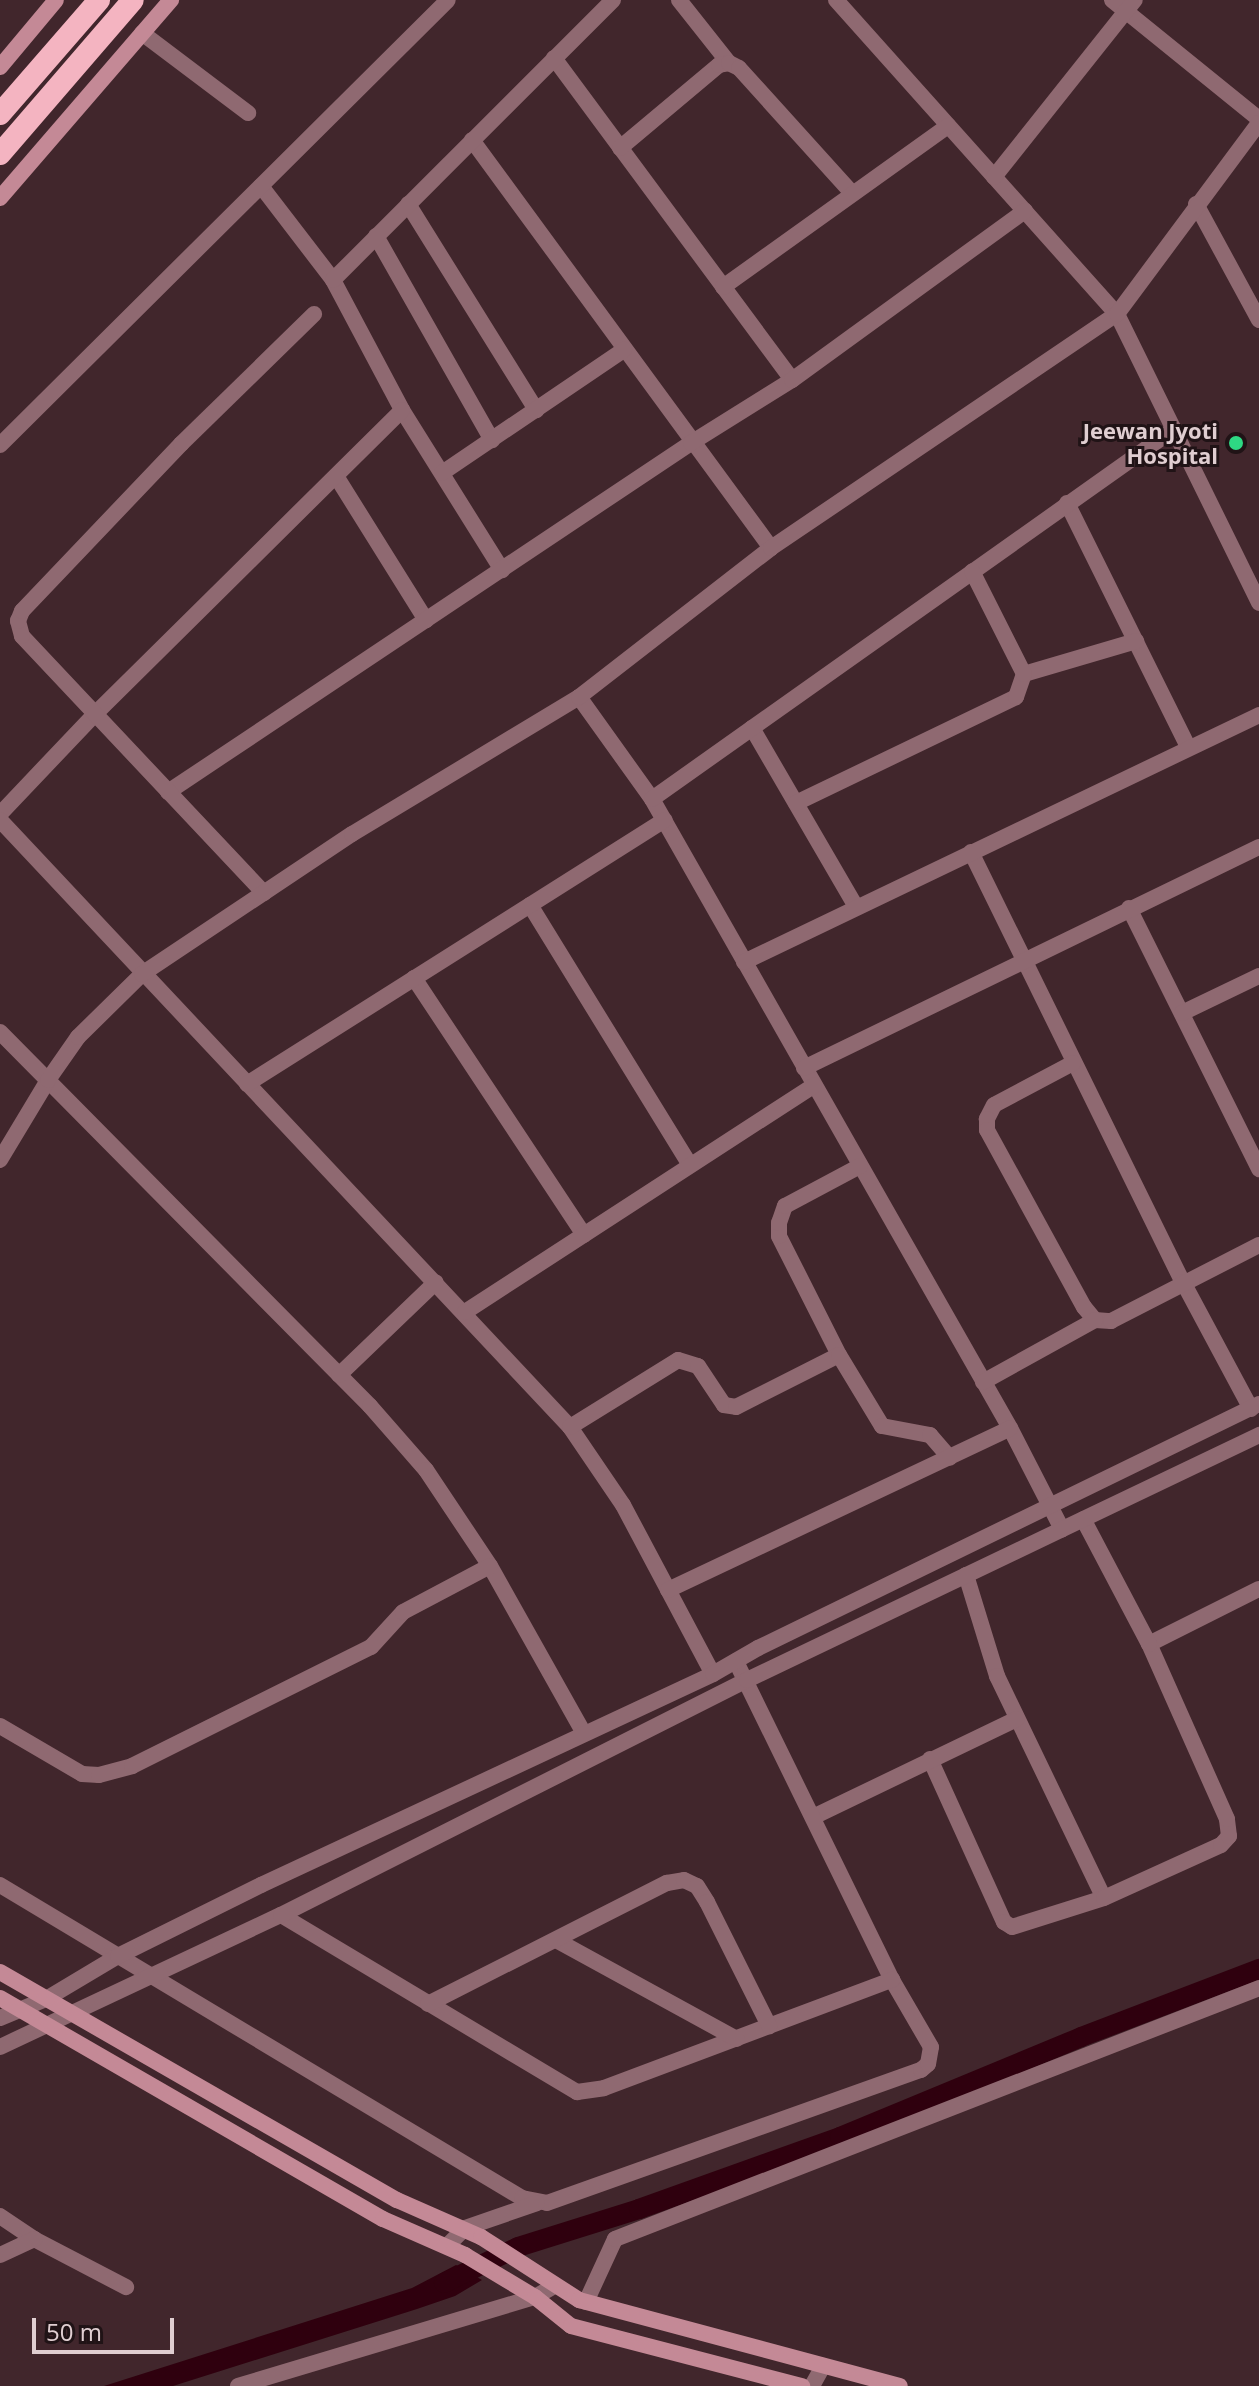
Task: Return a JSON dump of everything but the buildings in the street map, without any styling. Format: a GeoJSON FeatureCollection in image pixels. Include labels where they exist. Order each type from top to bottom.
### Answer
{"type":"FeatureCollection","features":[{"type":"Feature","properties":{"kind":"highway"},"geometry":{"type":"LineString","coordinates":[[0,114],[99,0]]}},
{"type":"Feature","properties":{"kind":"highway"},"geometry":{"type":"LineString","coordinates":[[0,154],[133,0]]}},
{"type":"Feature","properties":{"kind":"main road"},"geometry":{"type":"LineString","coordinates":[[0,67],[56,0]]}},
{"type":"Feature","properties":{"kind":"main road"},"geometry":{"type":"LineString","coordinates":[[0,198],[171,0]]}},
{"type":"Feature","properties":{"kind":"main road"},"geometry":{"type":"LineString","coordinates":[[0,1972],[397,2200],[481,2237],[554,2286],[586,2302],[900,2386]]}},
{"type":"Feature","properties":{"kind":"main road"},"geometry":{"type":"LineString","coordinates":[[0,1998],[383,2219],[465,2255],[535,2297],[571,2326],[802,2386]]}},
{"type":"Feature","properties":{"kind":"street"},"geometry":{"type":"LineString","coordinates":[[333,280],[613,0]]}},
{"type":"Feature","properties":{"kind":"street"},"geometry":{"type":"LineString","coordinates":[[679,0],[729,63],[739,68],[852,193]]}},
{"type":"Feature","properties":{"kind":"street"},"geometry":{"type":"LineString","coordinates":[[836,0],[1117,314],[1259,603]]}},
{"type":"Feature","properties":{"kind":"street"},"geometry":{"type":"LineString","coordinates":[[0,1160],[78,1037],[142,974],[352,834],[579,697],[771,548],[1117,314],[1259,121],[1130,5],[1112,0]]}},
{"type":"Feature","properties":{"kind":"street"},"geometry":{"type":"LineString","coordinates":[[0,445],[445,1]]}},
{"type":"Feature","properties":{"kind":"street"},"geometry":{"type":"LineString","coordinates":[[994,177],[1130,5]]}},
{"type":"Feature","properties":{"kind":"street"},"geometry":{"type":"LineString","coordinates":[[142,33],[248,113]]}},
{"type":"Feature","properties":{"kind":"street"},"geometry":{"type":"LineString","coordinates":[[554,58],[792,380]]}},
{"type":"Feature","properties":{"kind":"street"},"geometry":{"type":"LineString","coordinates":[[620,148],[719,65],[729,63]]}},
{"type":"Feature","properties":{"kind":"street"},"geometry":{"type":"LineString","coordinates":[[723,287],[948,126]]}},
{"type":"Feature","properties":{"kind":"street"},"geometry":{"type":"LineString","coordinates":[[472,140],[691,443],[771,548]]}},
{"type":"Feature","properties":{"kind":"street"},"geometry":{"type":"LineString","coordinates":[[261,186],[333,280],[402,410],[502,570]]}},
{"type":"Feature","properties":{"kind":"street"},"geometry":{"type":"LineString","coordinates":[[408,204],[536,410]]}},
{"type":"Feature","properties":{"kind":"street"},"geometry":{"type":"LineString","coordinates":[[1196,204],[1259,318]]}},
{"type":"Feature","properties":{"kind":"street"},"geometry":{"type":"LineString","coordinates":[[168,792],[691,443],[792,380],[1025,211]]}},
{"type":"Feature","properties":{"kind":"street"},"geometry":{"type":"LineString","coordinates":[[376,236],[492,440]]}},
{"type":"Feature","properties":{"kind":"street"},"geometry":{"type":"LineString","coordinates":[[264,893],[22,636],[18,627],[22,611],[181,444],[314,314]]}},
{"type":"Feature","properties":{"kind":"street"},"geometry":{"type":"LineString","coordinates":[[442,473],[624,350]]}},
{"type":"Feature","properties":{"kind":"street"},"geometry":{"type":"LineString","coordinates":[[402,410],[95,714],[0,817],[142,974],[465,1312],[570,1427],[623,1505],[713,1674]]}},
{"type":"Feature","properties":{"kind":"street"},"geometry":{"type":"LineString","coordinates":[[652,799],[1174,429]]}},
{"type":"Feature","properties":{"kind":"street"},"geometry":{"type":"LineString","coordinates":[[336,476],[426,620]]}},
{"type":"Feature","properties":{"kind":"street"},"geometry":{"type":"LineString","coordinates":[[1067,503],[1188,747]]}},
{"type":"Feature","properties":{"kind":"street"},"geometry":{"type":"LineString","coordinates":[[796,803],[1016,697],[1024,674],[972,571]]}},
{"type":"Feature","properties":{"kind":"street"},"geometry":{"type":"LineString","coordinates":[[1024,674],[1136,641]]}},
{"type":"Feature","properties":{"kind":"street"},"geometry":{"type":"LineString","coordinates":[[579,697],[652,799],[1010,1428],[1062,1529]]}},
{"type":"Feature","properties":{"kind":"street"},"geometry":{"type":"LineString","coordinates":[[744,962],[1259,715]]}},
{"type":"Feature","properties":{"kind":"street"},"geometry":{"type":"LineString","coordinates":[[752,728],[856,907]]}},
{"type":"Feature","properties":{"kind":"street"},"geometry":{"type":"LineString","coordinates":[[247,1084],[664,820]]}},
{"type":"Feature","properties":{"kind":"street"},"geometry":{"type":"LineString","coordinates":[[804,1068],[1259,847]]}},
{"type":"Feature","properties":{"kind":"street"},"geometry":{"type":"LineString","coordinates":[[0,2018],[46,1999],[118,1956],[583,1732],[713,1674],[1255,1406],[1183,1282],[1022,961],[971,852]]}},
{"type":"Feature","properties":{"kind":"street"},"geometry":{"type":"LineString","coordinates":[[530,905],[690,1165]]}},
{"type":"Feature","properties":{"kind":"street"},"geometry":{"type":"LineString","coordinates":[[1129,908],[1259,1169]]}},
{"type":"Feature","properties":{"kind":"street"},"geometry":{"type":"LineString","coordinates":[[1182,1013],[1259,976]]}},
{"type":"Feature","properties":{"kind":"street"},"geometry":{"type":"LineString","coordinates":[[414,978],[584,1235]]}},
{"type":"Feature","properties":{"kind":"street"},"geometry":{"type":"LineString","coordinates":[[0,1032],[339,1375],[426,1470],[490,1566],[583,1732]]}},
{"type":"Feature","properties":{"kind":"street"},"geometry":{"type":"LineString","coordinates":[[1073,1063],[994,1105],[987,1119],[987,1130],[1084,1307],[1095,1320]]}},
{"type":"Feature","properties":{"kind":"street"},"geometry":{"type":"LineString","coordinates":[[465,1312],[814,1085]]}},
{"type":"Feature","properties":{"kind":"street"},"geometry":{"type":"LineString","coordinates":[[860,1166],[785,1206],[779,1223],[779,1236],[839,1355],[882,1426],[930,1435],[950,1458]]}},
{"type":"Feature","properties":{"kind":"street"},"geometry":{"type":"LineString","coordinates":[[983,1382],[1095,1320],[1111,1321],[1259,1245]]}},
{"type":"Feature","properties":{"kind":"street"},"geometry":{"type":"LineString","coordinates":[[339,1375],[436,1282]]}},
{"type":"Feature","properties":{"kind":"street"},"geometry":{"type":"LineString","coordinates":[[570,1427],[678,1360],[698,1366],[724,1405],[736,1407],[839,1355]]}},
{"type":"Feature","properties":{"kind":"street"},"geometry":{"type":"LineString","coordinates":[[668,1590],[1010,1428]]}},
{"type":"Feature","properties":{"kind":"street"},"geometry":{"type":"LineString","coordinates":[[0,2047],[281,1915],[747,1680],[1259,1435]]}},
{"type":"Feature","properties":{"kind":"street"},"geometry":{"type":"LineString","coordinates":[[930,1759],[1004,1922],[1019,1927],[1104,1898],[1221,1845],[1229,1836],[1227,1819],[1149,1644],[1083,1519]]}},
{"type":"Feature","properties":{"kind":"street"},"geometry":{"type":"LineString","coordinates":[[0,1726],[82,1774],[99,1775],[132,1766],[371,1647],[403,1612],[490,1566]]}},
{"type":"Feature","properties":{"kind":"street"},"geometry":{"type":"LineString","coordinates":[[966,1575],[997,1676],[1104,1898]]}},
{"type":"Feature","properties":{"kind":"street"},"geometry":{"type":"LineString","coordinates":[[1149,1644],[1259,1589]]}},
{"type":"Feature","properties":{"kind":"street"},"geometry":{"type":"LineString","coordinates":[[447,2246],[465,2228],[537,2203],[547,2203],[921,2070],[928,2064],[931,2047],[892,1980],[736,1661]]}},
{"type":"Feature","properties":{"kind":"street"},"geometry":{"type":"LineString","coordinates":[[813,1817],[1017,1719]]}},
{"type":"Feature","properties":{"kind":"street"},"geometry":{"type":"LineString","coordinates":[[428,2004],[667,1883],[684,1880],[697,1886],[707,1902],[769,2026]]}},
{"type":"Feature","properties":{"kind":"street"},"geometry":{"type":"LineString","coordinates":[[0,1885],[508,2190],[537,2203]]}},
{"type":"Feature","properties":{"kind":"street"},"geometry":{"type":"LineString","coordinates":[[281,1915],[577,2092],[604,2088],[892,1980]]}},
{"type":"Feature","properties":{"kind":"street"},"geometry":{"type":"LineString","coordinates":[[556,1940],[737,2039]]}},
{"type":"Feature","properties":{"kind":"street"},"geometry":{"type":"LineString","coordinates":[[586,2302],[615,2239],[1259,1988]]}},
{"type":"Feature","properties":{"kind":"street"},"geometry":{"type":"LineString","coordinates":[[0,2216],[34,2239],[126,2287]]}},
{"type":"Feature","properties":{"kind":"street"},"geometry":{"type":"LineString","coordinates":[[0,2255],[34,2239]]}},
{"type":"Feature","properties":{"kind":"street"},"geometry":{"type":"LineString","coordinates":[[238,2386],[535,2297],[554,2286]]}},
{"type":"Feature","properties":{"kind":"street"},"geometry":{"type":"LineString","coordinates":[[812,2386],[823,2366]]}},
{"type":"Feature","properties":{"kind":"shaded area"},"geometry":{"type":"Polygon","coordinates":[[[456,2265],[482,2280],[455,2296],[173,2386],[104,2386],[412,2288],[456,2265]]]}},
{"type":"Feature","properties":{"kind":"waterway"},"geometry":{"type":"LineString","coordinates":[[444,2283],[518,2247],[639,2209],[840,2137],[1081,2037],[1259,1969]]}},
{"type":"Feature","properties":{"kind":"place","name":"Jeewan Jyoti Hospital"},"geometry":{"type":"Point","coordinates":[1236,443]}}]}
